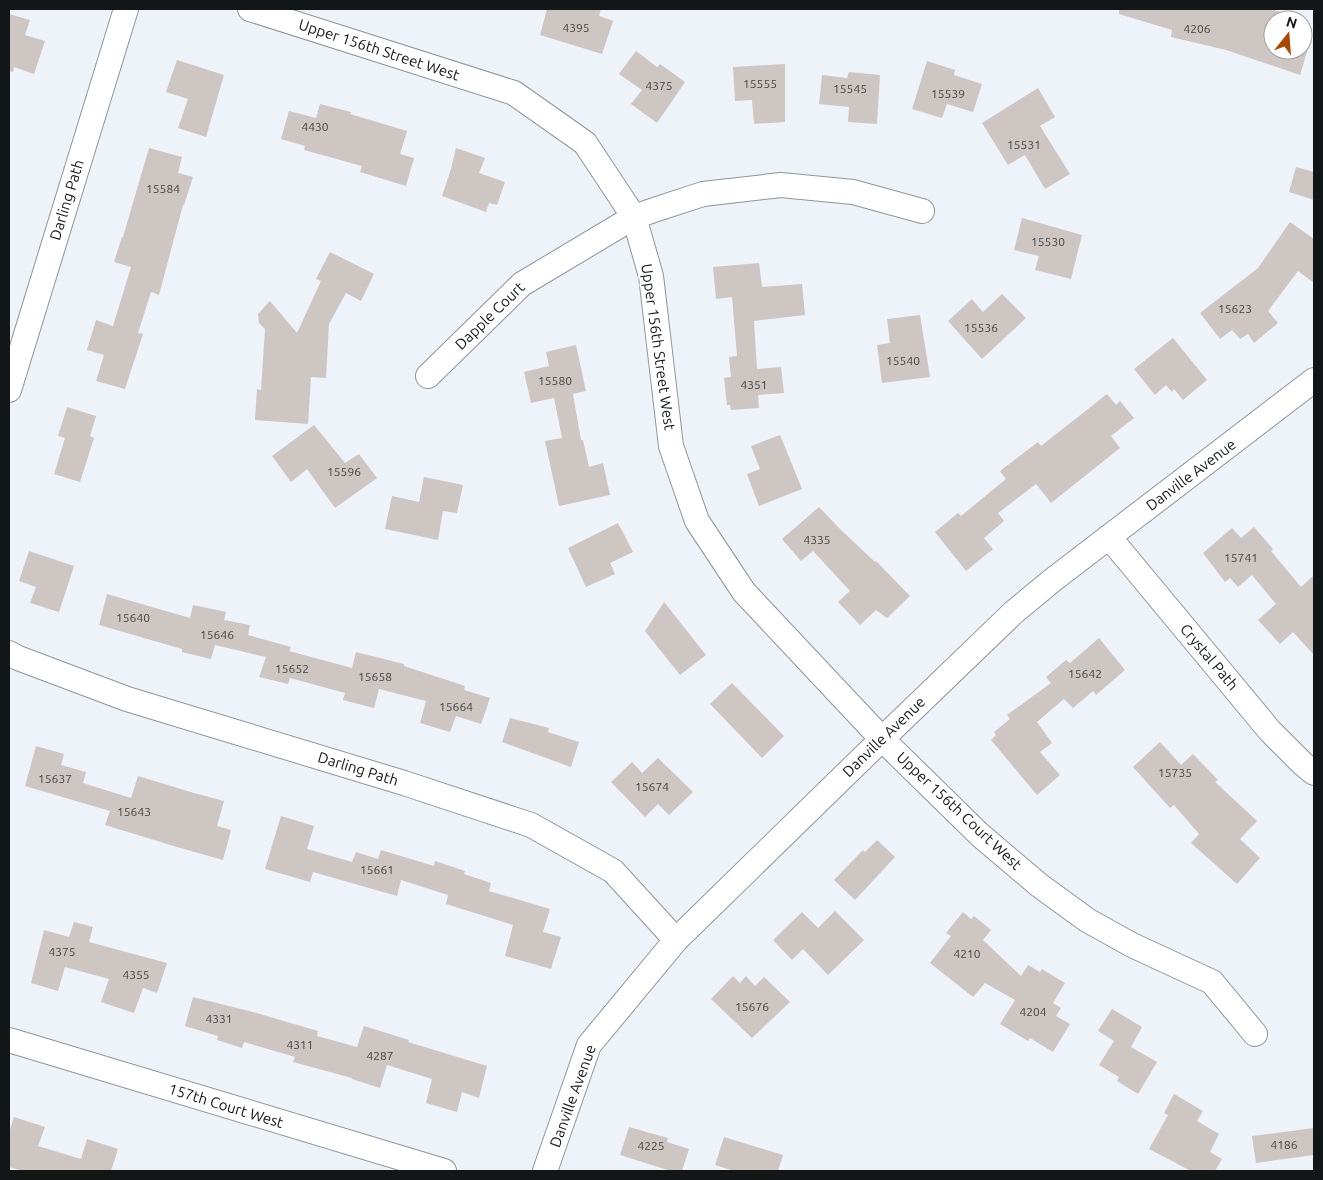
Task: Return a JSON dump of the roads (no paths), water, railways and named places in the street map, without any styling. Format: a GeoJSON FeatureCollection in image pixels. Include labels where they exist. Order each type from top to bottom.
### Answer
{"type":"FeatureCollection","features":[{"type":"Feature","properties":{"kind":"street","name":"Darling Path"},"geometry":{"type":"LineString","coordinates":[[9,390],[126,9]]}},
{"type":"Feature","properties":{"kind":"street","name":"Upper 156th Street West"},"geometry":{"type":"LineString","coordinates":[[250,9],[514,93],[585,143],[634,217],[651,276],[671,446],[697,521],[744,592],[882,739]]}},
{"type":"Feature","properties":{"kind":"street","name":"Dapple Court"},"geometry":{"type":"LineString","coordinates":[[428,376],[522,284],[634,217],[703,194],[781,185],[853,192],[922,211]]}},
{"type":"Feature","properties":{"kind":"street","name":"Danville Avenue"},"geometry":{"type":"LineString","coordinates":[[545,1171],[589,1045],[676,940],[1014,612],[1054,579],[1314,380]]}},
{"type":"Feature","properties":{"kind":"street","name":"Crystal Path"},"geometry":{"type":"LineString","coordinates":[[1110,537],[1270,731],[1314,773]]}},
{"type":"Feature","properties":{"kind":"street","name":"Darling Path"},"geometry":{"type":"LineString","coordinates":[[9,653],[127,698],[404,783],[531,825],[613,871],[676,940]]}},
{"type":"Feature","properties":{"kind":"street","name":"Upper 156th Court West"},"geometry":{"type":"LineString","coordinates":[[882,739],[980,835],[1039,885],[1087,920],[1132,945],[1212,982],[1255,1034]]}},
{"type":"Feature","properties":{"kind":"street","name":"157th Court West"},"geometry":{"type":"LineString","coordinates":[[9,1040],[444,1171]]}}]}
